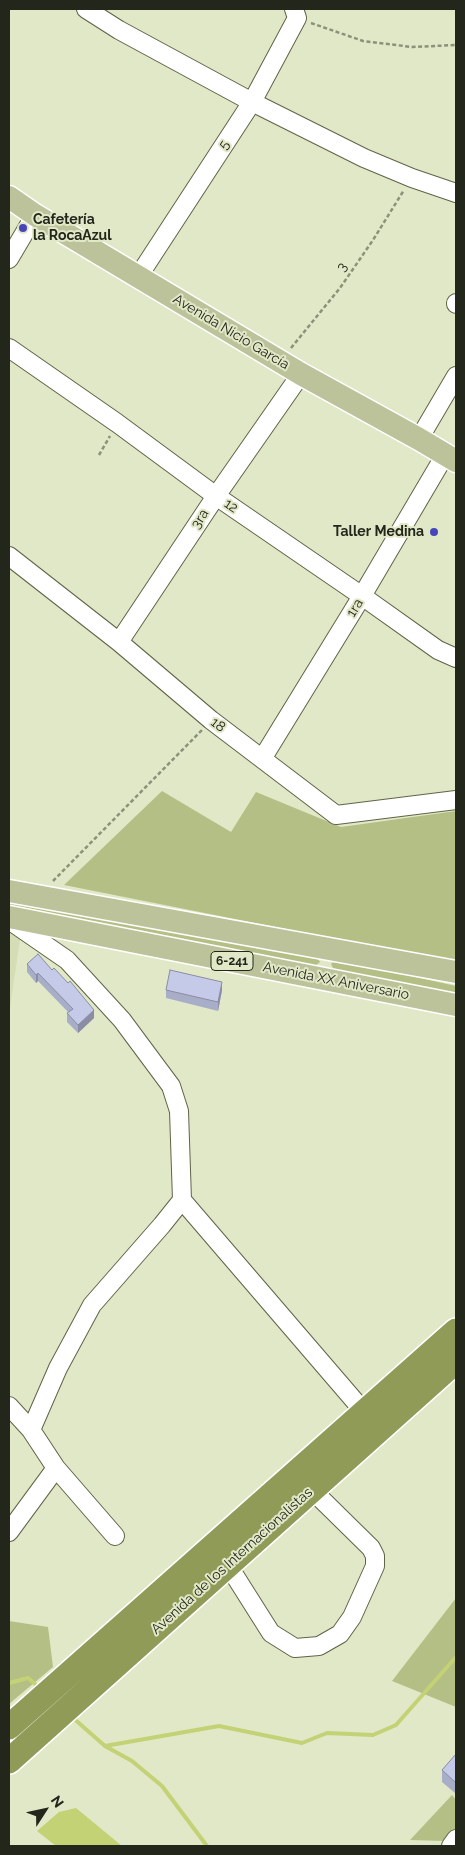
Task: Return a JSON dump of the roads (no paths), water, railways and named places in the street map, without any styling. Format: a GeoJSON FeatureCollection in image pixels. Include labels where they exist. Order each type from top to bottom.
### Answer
{"type":"FeatureCollection","features":[{"type":"Feature","properties":{"kind":"highway","name":"Avenida de los Internacionalistas"},"geometry":{"type":"LineString","coordinates":[[9,1761],[312,1490],[371,1421],[456,1331]]}},
{"type":"Feature","properties":{"kind":"highway","name":"Avenida de los Internacionalistas"},"geometry":{"type":"LineString","coordinates":[[13,1723],[99,1647],[371,1421],[456,1361]]}},
{"type":"Feature","properties":{"kind":"main road","name":"Avenida Nicio García"},"geometry":{"type":"LineString","coordinates":[[9,197],[138,277],[302,374],[419,438],[451,458]]}},
{"type":"Feature","properties":{"kind":"main road"},"geometry":{"type":"LineString","coordinates":[[9,214],[36,215]]}},
{"type":"Feature","properties":{"kind":"main road","name":"Avenida XX Aniversario"},"geometry":{"type":"LineString","coordinates":[[9,891],[456,972]]}},
{"type":"Feature","properties":{"kind":"main road","name":"Avenida XX Aniversario"},"geometry":{"type":"LineString","coordinates":[[9,918],[456,1005]]}},
{"type":"Feature","properties":{"kind":"street"},"geometry":{"type":"LineString","coordinates":[[86,9],[119,30],[252,102],[364,158],[412,178],[456,193]]}},
{"type":"Feature","properties":{"kind":"street","name":"5"},"geometry":{"type":"LineString","coordinates":[[138,277],[252,102],[295,12]]}},
{"type":"Feature","properties":{"kind":"street"},"geometry":{"type":"LineString","coordinates":[[9,259],[36,215]]}},
{"type":"Feature","properties":{"kind":"street","name":"12"},"geometry":{"type":"LineString","coordinates":[[9,348],[117,423],[216,496],[438,650],[456,658]]}},
{"type":"Feature","properties":{"kind":"street","name":"3ra"},"geometry":{"type":"LineString","coordinates":[[120,642],[216,496],[302,374]]}},
{"type":"Feature","properties":{"kind":"street"},"geometry":{"type":"LineString","coordinates":[[419,438],[456,376]]}},
{"type":"Feature","properties":{"kind":"street","name":"1ra"},"geometry":{"type":"LineString","coordinates":[[262,760],[362,596],[451,458]]}},
{"type":"Feature","properties":{"kind":"street","name":"18"},"geometry":{"type":"LineString","coordinates":[[9,556],[120,642],[211,720],[336,815],[456,800]]}},
{"type":"Feature","properties":{"kind":"street"},"geometry":{"type":"LineString","coordinates":[[9,918],[67,960],[122,1020],[171,1086],[179,1111],[182,1200],[371,1421]]}},
{"type":"Feature","properties":{"kind":"street"},"geometry":{"type":"LineString","coordinates":[[31,1430],[58,1368],[92,1305],[182,1200]]}},
{"type":"Feature","properties":{"kind":"street"},"geometry":{"type":"LineString","coordinates":[[9,1406],[31,1430],[56,1468],[115,1536]]}},
{"type":"Feature","properties":{"kind":"street"},"geometry":{"type":"LineString","coordinates":[[9,1532],[56,1468]]}},
{"type":"Feature","properties":{"kind":"street"},"geometry":{"type":"LineString","coordinates":[[228,1565],[271,1633],[295,1648],[319,1646],[340,1634],[352,1617],[375,1566],[375,1556],[370,1548],[312,1490]]}},
{"type":"Feature","properties":{"kind":"street"},"geometry":{"type":"LineString","coordinates":[[451,1846],[456,1839]]}},
{"type":"Feature","properties":{"kind":"waterway"},"geometry":{"type":"LineString","coordinates":[[72,1717],[105,1746],[219,1726],[302,1743],[327,1733],[373,1735],[396,1725],[456,1657]]}},
{"type":"Feature","properties":{"kind":"waterway"},"geometry":{"type":"LineString","coordinates":[[9,1683],[28,1678],[41,1689]]}},
{"type":"Feature","properties":{"kind":"waterway"},"geometry":{"type":"LineString","coordinates":[[105,1746],[132,1761],[162,1786],[207,1846]]}},
{"type":"Feature","properties":{"kind":"place","name":"Cafetería la RocaAzul"},"geometry":{"type":"Point","coordinates":[23,228]}},
{"type":"Feature","properties":{"kind":"place","name":"Taller Medina"},"geometry":{"type":"Point","coordinates":[434,532]}}]}
